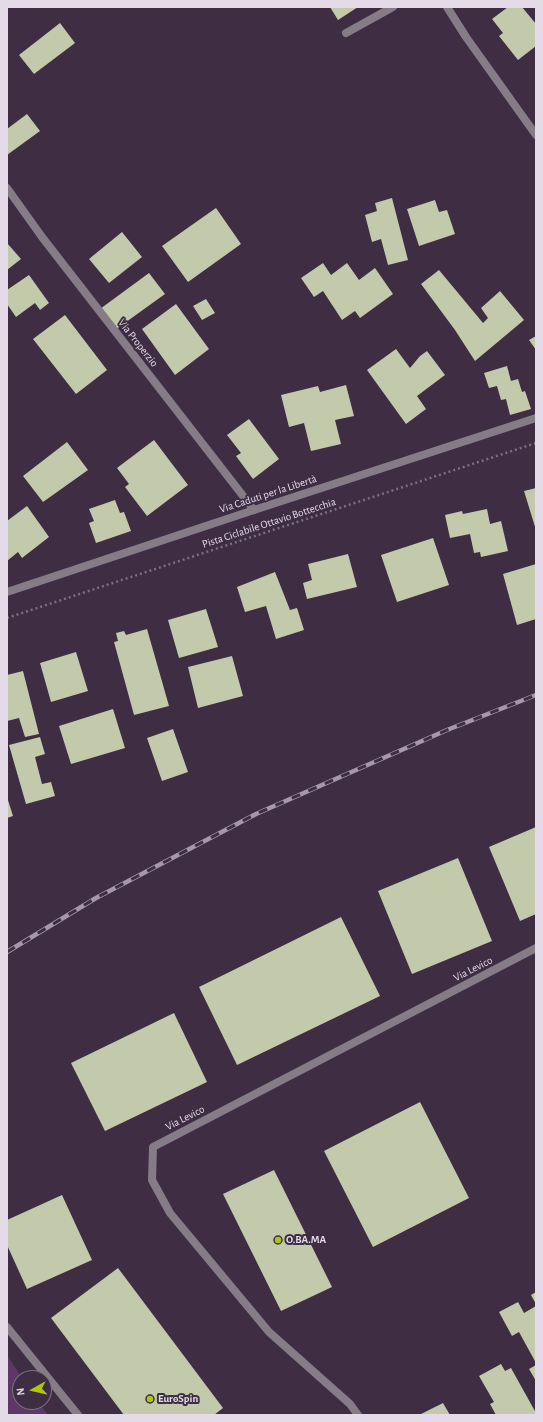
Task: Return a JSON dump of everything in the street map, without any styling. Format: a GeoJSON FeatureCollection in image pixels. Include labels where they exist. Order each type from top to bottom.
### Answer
{"type":"FeatureCollection","features":[{"type":"Feature","properties":{"kind":"street"},"geometry":{"type":"LineString","coordinates":[[346,33],[392,7]]}},
{"type":"Feature","properties":{"kind":"street"},"geometry":{"type":"LineString","coordinates":[[447,7],[466,37],[536,135]]}},
{"type":"Feature","properties":{"kind":"street","name":"Via Properzio"},"geometry":{"type":"LineString","coordinates":[[7,188],[42,237],[254,510]]}},
{"type":"Feature","properties":{"kind":"street","name":"Via Caduti per la Libertà"},"geometry":{"type":"LineString","coordinates":[[7,592],[536,418]]}},
{"type":"Feature","properties":{"kind":"street","name":"Via Levico"},"geometry":{"type":"LineString","coordinates":[[358,1415],[350,1404],[269,1332],[170,1213],[152,1180],[153,1147],[536,948]]}},
{"type":"Feature","properties":{"kind":"street"},"geometry":{"type":"LineString","coordinates":[[7,1327],[78,1415]]}},
{"type":"Feature","properties":{"kind":"path","name":"Pista Ciclabile Ottavio Bottecchia"},"geometry":{"type":"LineString","coordinates":[[7,618],[536,443]]}},
{"type":"Feature","properties":{"kind":"shaded area"},"geometry":{"type":"Polygon","coordinates":[[[7,1355],[17,1370],[12,1370],[12,1410],[44,1410],[48,1415],[7,1415],[7,1355]]]}},
{"type":"Feature","properties":{"kind":"building"},"geometry":{"type":"Polygon","coordinates":[[[330,7],[358,7],[338,20],[330,7]]]}},
{"type":"Feature","properties":{"kind":"building"},"geometry":{"type":"Polygon","coordinates":[[[508,7],[522,7],[536,24],[536,46],[518,60],[499,36],[503,33],[492,19],[508,7]]]}},
{"type":"Feature","properties":{"kind":"building"},"geometry":{"type":"Polygon","coordinates":[[[60,23],[75,43],[34,74],[19,55],[60,23]]]}},
{"type":"Feature","properties":{"kind":"building"},"geometry":{"type":"Polygon","coordinates":[[[27,114],[40,131],[7,155],[7,129],[27,114]]]}},
{"type":"Feature","properties":{"kind":"building"},"geometry":{"type":"Polygon","coordinates":[[[392,198],[408,260],[388,265],[381,239],[372,242],[365,215],[377,211],[375,203],[392,198]]]}},
{"type":"Feature","properties":{"kind":"building"},"geometry":{"type":"Polygon","coordinates":[[[435,200],[439,212],[447,210],[455,234],[419,246],[407,209],[435,200]]]}},
{"type":"Feature","properties":{"kind":"building"},"geometry":{"type":"Polygon","coordinates":[[[216,208],[241,244],[188,282],[162,246],[216,208]]]}},
{"type":"Feature","properties":{"kind":"building"},"geometry":{"type":"Polygon","coordinates":[[[122,232],[142,257],[109,283],[89,259],[122,232]]]}},
{"type":"Feature","properties":{"kind":"building"},"geometry":{"type":"Polygon","coordinates":[[[7,243],[21,259],[7,270],[7,243]]]}},
{"type":"Feature","properties":{"kind":"building"},"geometry":{"type":"Polygon","coordinates":[[[323,263],[331,275],[347,263],[359,280],[375,268],[393,294],[360,318],[355,311],[342,320],[323,291],[314,297],[301,278],[323,263]]]}},
{"type":"Feature","properties":{"kind":"building"},"geometry":{"type":"Polygon","coordinates":[[[439,270],[483,323],[488,318],[481,308],[500,291],[524,320],[475,361],[455,330],[421,284],[439,270]]]}},
{"type":"Feature","properties":{"kind":"building"},"geometry":{"type":"Polygon","coordinates":[[[149,273],[165,294],[115,330],[100,309],[149,273]]]}},
{"type":"Feature","properties":{"kind":"building"},"geometry":{"type":"Polygon","coordinates":[[[29,275],[49,303],[40,310],[35,303],[16,317],[7,304],[7,290],[29,275]]]}},
{"type":"Feature","properties":{"kind":"building"},"geometry":{"type":"Polygon","coordinates":[[[206,299],[215,313],[202,320],[193,306],[206,299]]]}},
{"type":"Feature","properties":{"kind":"building"},"geometry":{"type":"Polygon","coordinates":[[[176,304],[209,349],[175,375],[142,329],[176,304]]]}},
{"type":"Feature","properties":{"kind":"building"},"geometry":{"type":"Polygon","coordinates":[[[65,315],[107,370],[76,394],[33,339],[65,315]]]}},
{"type":"Feature","properties":{"kind":"building"},"geometry":{"type":"Polygon","coordinates":[[[536,336],[536,350],[529,340],[536,336]]]}},
{"type":"Feature","properties":{"kind":"building"},"geometry":{"type":"Polygon","coordinates":[[[396,349],[410,368],[420,356],[427,351],[445,375],[417,396],[426,409],[406,424],[367,370],[396,349]]]}},
{"type":"Feature","properties":{"kind":"building"},"geometry":{"type":"Polygon","coordinates":[[[507,366],[511,381],[518,379],[522,392],[525,391],[531,409],[510,415],[506,399],[501,400],[497,386],[489,388],[484,373],[507,366]]]}},
{"type":"Feature","properties":{"kind":"building"},"geometry":{"type":"Polygon","coordinates":[[[346,385],[354,416],[335,420],[341,444],[311,451],[304,423],[289,427],[281,395],[318,386],[320,392],[346,385]]]}},
{"type":"Feature","properties":{"kind":"building"},"geometry":{"type":"Polygon","coordinates":[[[249,419],[279,459],[253,479],[236,456],[241,453],[227,435],[249,419]]]}},
{"type":"Feature","properties":{"kind":"building"},"geometry":{"type":"Polygon","coordinates":[[[154,440],[188,485],[147,516],[125,487],[129,484],[117,468],[154,440]]]}},
{"type":"Feature","properties":{"kind":"building"},"geometry":{"type":"Polygon","coordinates":[[[67,442],[88,470],[43,502],[23,476],[67,442]]]}},
{"type":"Feature","properties":{"kind":"building"},"geometry":{"type":"Polygon","coordinates":[[[536,488],[536,530],[524,491],[536,488]]]}},
{"type":"Feature","properties":{"kind":"building"},"geometry":{"type":"Polygon","coordinates":[[[115,500],[120,513],[124,512],[131,531],[96,543],[89,523],[94,521],[89,509],[115,500]]]}},
{"type":"Feature","properties":{"kind":"building"},"geometry":{"type":"Polygon","coordinates":[[[27,506],[49,537],[22,558],[18,552],[7,561],[7,521],[27,506]]]}},
{"type":"Feature","properties":{"kind":"building"},"geometry":{"type":"Polygon","coordinates":[[[487,509],[490,524],[501,521],[508,551],[481,557],[480,552],[474,553],[470,534],[450,538],[445,515],[462,511],[463,514],[487,509]]]}},
{"type":"Feature","properties":{"kind":"building"},"geometry":{"type":"Polygon","coordinates":[[[433,538],[449,585],[397,602],[381,555],[433,538]]]}},
{"type":"Feature","properties":{"kind":"building"},"geometry":{"type":"Polygon","coordinates":[[[348,554],[357,587],[307,599],[303,583],[312,580],[308,564],[348,554]]]}},
{"type":"Feature","properties":{"kind":"building"},"geometry":{"type":"Polygon","coordinates":[[[536,564],[536,619],[517,625],[503,574],[536,564]]]}},
{"type":"Feature","properties":{"kind":"building"},"geometry":{"type":"Polygon","coordinates":[[[275,572],[290,610],[297,608],[304,630],[276,639],[266,606],[245,612],[237,587],[275,572]]]}},
{"type":"Feature","properties":{"kind":"building"},"geometry":{"type":"Polygon","coordinates":[[[206,609],[218,647],[179,658],[168,620],[206,609]]]}},
{"type":"Feature","properties":{"kind":"building"},"geometry":{"type":"Polygon","coordinates":[[[147,629],[169,706],[134,715],[114,642],[118,641],[116,633],[124,631],[126,635],[147,629]]]}},
{"type":"Feature","properties":{"kind":"building"},"geometry":{"type":"Polygon","coordinates":[[[76,652],[88,691],[51,702],[40,663],[76,652]]]}},
{"type":"Feature","properties":{"kind":"building"},"geometry":{"type":"Polygon","coordinates":[[[232,656],[243,696],[198,708],[188,667],[232,656]]]}},
{"type":"Feature","properties":{"kind":"building"},"geometry":{"type":"Polygon","coordinates":[[[23,671],[39,734],[25,737],[19,718],[7,721],[7,675],[23,671]]]}},
{"type":"Feature","properties":{"kind":"building"},"geometry":{"type":"Polygon","coordinates":[[[113,709],[125,748],[71,764],[59,726],[113,709]]]}},
{"type":"Feature","properties":{"kind":"building"},"geometry":{"type":"Polygon","coordinates":[[[173,729],[188,772],[162,781],[147,738],[173,729]]]}},
{"type":"Feature","properties":{"kind":"building"},"geometry":{"type":"Polygon","coordinates":[[[40,737],[45,754],[35,757],[42,784],[51,782],[55,796],[26,804],[9,745],[40,737]]]}},
{"type":"Feature","properties":{"kind":"building"},"geometry":{"type":"Polygon","coordinates":[[[7,797],[13,816],[7,818],[7,797]]]}},
{"type":"Feature","properties":{"kind":"building"},"geometry":{"type":"Polygon","coordinates":[[[536,827],[536,914],[520,921],[489,847],[536,827]]]}},
{"type":"Feature","properties":{"kind":"building"},"geometry":{"type":"Polygon","coordinates":[[[458,858],[492,941],[412,974],[378,891],[458,858]]]}},
{"type":"Feature","properties":{"kind":"building"},"geometry":{"type":"Polygon","coordinates":[[[341,917],[380,996],[237,1065],[199,987],[341,917]]]}},
{"type":"Feature","properties":{"kind":"building"},"geometry":{"type":"Polygon","coordinates":[[[174,1013],[207,1082],[105,1131],[71,1063],[174,1013]]]}},
{"type":"Feature","properties":{"kind":"building"},"geometry":{"type":"Polygon","coordinates":[[[420,1102],[469,1198],[373,1247],[324,1151],[420,1102]]]}},
{"type":"Feature","properties":{"kind":"building","name":"O.BA.MA"},"geometry":{"type":"Polygon","coordinates":[[[274,1170],[332,1287],[281,1311],[223,1194],[274,1170]]]}},
{"type":"Feature","properties":{"kind":"building"},"geometry":{"type":"Polygon","coordinates":[[[62,1195],[92,1260],[27,1289],[7,1245],[7,1220],[62,1195]]]}},
{"type":"Feature","properties":{"kind":"building"},"geometry":{"type":"Polygon","coordinates":[[[118,1268],[223,1408],[214,1415],[124,1415],[51,1318],[118,1268]]]}},
{"type":"Feature","properties":{"kind":"building"},"geometry":{"type":"Polygon","coordinates":[[[536,1292],[536,1304],[531,1295],[536,1292]]]}},
{"type":"Feature","properties":{"kind":"building"},"geometry":{"type":"Polygon","coordinates":[[[518,1302],[524,1313],[536,1306],[536,1363],[519,1332],[512,1336],[499,1312],[518,1302]]]}},
{"type":"Feature","properties":{"kind":"building"},"geometry":{"type":"Polygon","coordinates":[[[501,1364],[505,1371],[511,1368],[536,1415],[496,1415],[490,1404],[494,1402],[479,1376],[501,1364]]]}},
{"type":"Feature","properties":{"kind":"building"},"geometry":{"type":"Polygon","coordinates":[[[536,1365],[536,1381],[529,1369],[536,1365]]]}},
{"type":"Feature","properties":{"kind":"building"},"geometry":{"type":"Polygon","coordinates":[[[443,1403],[450,1415],[419,1415],[443,1403]]]}},
{"type":"Feature","properties":{"kind":"railway"},"geometry":{"type":"LineString","coordinates":[[7,952],[96,898],[256,814],[447,730],[536,695]]}},
{"type":"Feature","properties":{"kind":"place","name":"O.BA.MA"},"geometry":{"type":"Point","coordinates":[278,1240]}},
{"type":"Feature","properties":{"kind":"place","name":"EuroSpin"},"geometry":{"type":"Point","coordinates":[150,1399]}}]}
